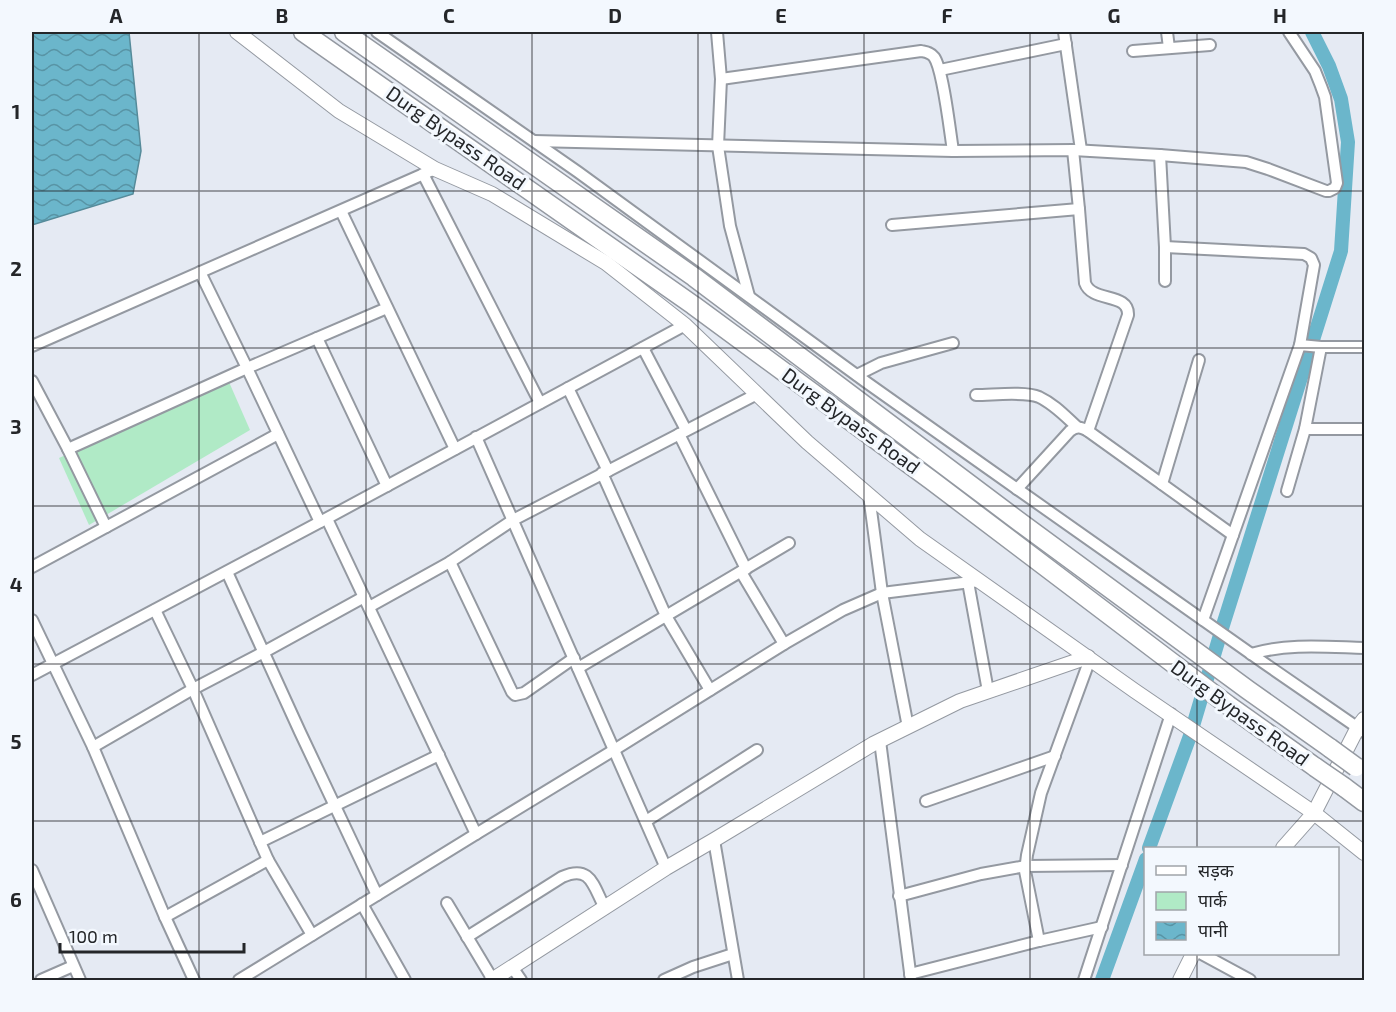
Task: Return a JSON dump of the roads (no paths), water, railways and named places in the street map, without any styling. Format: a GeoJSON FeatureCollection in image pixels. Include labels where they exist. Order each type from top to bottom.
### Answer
{"type":"FeatureCollection","features":[{"type":"Feature","properties":{"kind":"highway","name":"Durg Bypass Road"},"geometry":{"type":"LineString","coordinates":[[303,32],[693,305],[931,480],[1182,671],[1365,802]]}},
{"type":"Feature","properties":{"kind":"highway","name":"Durg Bypass Road"},"geometry":{"type":"LineString","coordinates":[[344,32],[694,277],[1021,523],[1360,770]]}},
{"type":"Feature","properties":{"kind":"street"},"geometry":{"type":"LineString","coordinates":[[237,32],[339,111],[429,172],[492,194],[606,263],[686,325],[807,442],[920,539],[973,581],[1314,813],[1365,853]]}},
{"type":"Feature","properties":{"kind":"street"},"geometry":{"type":"LineString","coordinates":[[376,32],[578,172],[857,375],[1251,654],[1362,726],[1314,813],[1285,847]]}},
{"type":"Feature","properties":{"kind":"street"},"geometry":{"type":"LineString","coordinates":[[717,32],[721,79],[718,146],[730,226],[749,296]]}},
{"type":"Feature","properties":{"kind":"street"},"geometry":{"type":"LineString","coordinates":[[1064,32],[1077,150],[1085,283],[1091,292],[1123,303],[1128,310],[1083,429]]}},
{"type":"Feature","properties":{"kind":"street"},"geometry":{"type":"LineString","coordinates":[[1167,32],[1169,48]]}},
{"type":"Feature","properties":{"kind":"street"},"geometry":{"type":"LineString","coordinates":[[534,141],[953,152],[1077,150],[1160,155],[1246,162],[1326,191],[1335,188],[1337,183],[1325,98],[1315,71],[1289,32]]}},
{"type":"Feature","properties":{"kind":"street"},"geometry":{"type":"LineString","coordinates":[[940,70],[1066,44]]}},
{"type":"Feature","properties":{"kind":"street"},"geometry":{"type":"LineString","coordinates":[[1133,51],[1210,45]]}},
{"type":"Feature","properties":{"kind":"street"},"geometry":{"type":"LineString","coordinates":[[721,79],[921,51],[932,54],[940,70],[953,152]]}},
{"type":"Feature","properties":{"kind":"street"},"geometry":{"type":"LineString","coordinates":[[1160,155],[1165,281]]}},
{"type":"Feature","properties":{"kind":"street"},"geometry":{"type":"LineString","coordinates":[[32,346],[429,172]]}},
{"type":"Feature","properties":{"kind":"street"},"geometry":{"type":"LineString","coordinates":[[429,172],[540,403]]}},
{"type":"Feature","properties":{"kind":"street"},"geometry":{"type":"LineString","coordinates":[[892,225],[1080,209]]}},
{"type":"Feature","properties":{"kind":"street"},"geometry":{"type":"LineString","coordinates":[[340,211],[455,449]]}},
{"type":"Feature","properties":{"kind":"street"},"geometry":{"type":"LineString","coordinates":[[1165,246],[1304,254],[1308,255],[1314,265],[1300,345],[1203,620]]}},
{"type":"Feature","properties":{"kind":"street"},"geometry":{"type":"LineString","coordinates":[[200,272],[278,434],[366,602],[476,834]]}},
{"type":"Feature","properties":{"kind":"street"},"geometry":{"type":"LineString","coordinates":[[68,448],[387,308]]}},
{"type":"Feature","properties":{"kind":"street"},"geometry":{"type":"LineString","coordinates":[[32,675],[686,325]]}},
{"type":"Feature","properties":{"kind":"street"},"geometry":{"type":"LineString","coordinates":[[317,338],[387,486]]}},
{"type":"Feature","properties":{"kind":"street"},"geometry":{"type":"LineString","coordinates":[[857,375],[881,363],[953,344]]}},
{"type":"Feature","properties":{"kind":"street"},"geometry":{"type":"LineString","coordinates":[[1300,345],[1365,347]]}},
{"type":"Feature","properties":{"kind":"street"},"geometry":{"type":"LineString","coordinates":[[1287,491],[1305,429],[1321,347]]}},
{"type":"Feature","properties":{"kind":"street"},"geometry":{"type":"LineString","coordinates":[[643,348],[683,432],[743,570],[784,644]]}},
{"type":"Feature","properties":{"kind":"street"},"geometry":{"type":"LineString","coordinates":[[1162,483],[1199,360]]}},
{"type":"Feature","properties":{"kind":"street"},"geometry":{"type":"LineString","coordinates":[[32,381],[68,448],[106,527]]}},
{"type":"Feature","properties":{"kind":"street"},"geometry":{"type":"LineString","coordinates":[[568,388],[666,616],[710,690]]}},
{"type":"Feature","properties":{"kind":"street"},"geometry":{"type":"LineString","coordinates":[[93,747],[193,689],[450,562],[513,520],[757,394]]}},
{"type":"Feature","properties":{"kind":"street"},"geometry":{"type":"LineString","coordinates":[[976,395],[1028,394],[1053,405],[1083,429],[1233,535]]}},
{"type":"Feature","properties":{"kind":"street"},"geometry":{"type":"LineString","coordinates":[[1017,489],[1070,431],[1083,429]]}},
{"type":"Feature","properties":{"kind":"street"},"geometry":{"type":"LineString","coordinates":[[1305,429],[1365,429]]}},
{"type":"Feature","properties":{"kind":"street"},"geometry":{"type":"LineString","coordinates":[[32,567],[278,434]]}},
{"type":"Feature","properties":{"kind":"street"},"geometry":{"type":"LineString","coordinates":[[476,437],[666,867]]}},
{"type":"Feature","properties":{"kind":"street"},"geometry":{"type":"LineString","coordinates":[[869,495],[882,593],[908,727]]}},
{"type":"Feature","properties":{"kind":"street"},"geometry":{"type":"LineString","coordinates":[[450,562],[512,692],[515,694],[524,693],[666,616],[789,543]]}},
{"type":"Feature","properties":{"kind":"street"},"geometry":{"type":"LineString","coordinates":[[227,572],[377,895]]}},
{"type":"Feature","properties":{"kind":"street"},"geometry":{"type":"LineString","coordinates":[[239,981],[784,644],[843,610],[882,593],[973,581]]}},
{"type":"Feature","properties":{"kind":"street"},"geometry":{"type":"LineString","coordinates":[[973,581],[988,692]]}},
{"type":"Feature","properties":{"kind":"street"},"geometry":{"type":"LineString","coordinates":[[155,610],[193,689],[268,860],[312,935]]}},
{"type":"Feature","properties":{"kind":"street"},"geometry":{"type":"LineString","coordinates":[[32,620],[93,747],[194,981]]}},
{"type":"Feature","properties":{"kind":"street"},"geometry":{"type":"LineString","coordinates":[[1251,654],[1284,647],[1365,648]]}},
{"type":"Feature","properties":{"kind":"street"},"geometry":{"type":"LineString","coordinates":[[447,903],[493,980],[666,867],[880,741],[960,701],[1089,658]]}},
{"type":"Feature","properties":{"kind":"street"},"geometry":{"type":"LineString","coordinates":[[1039,941],[1028,888],[1027,855],[1041,793],[1089,658]]}},
{"type":"Feature","properties":{"kind":"street"},"geometry":{"type":"LineString","coordinates":[[1084,981],[1170,714]]}},
{"type":"Feature","properties":{"kind":"street"},"geometry":{"type":"LineString","coordinates":[[880,741],[910,977],[1039,941],[1102,927]]}},
{"type":"Feature","properties":{"kind":"street"},"geometry":{"type":"LineString","coordinates":[[646,821],[757,750]]}},
{"type":"Feature","properties":{"kind":"street"},"geometry":{"type":"LineString","coordinates":[[260,842],[439,755]]}},
{"type":"Feature","properties":{"kind":"street"},"geometry":{"type":"LineString","coordinates":[[926,801],[1055,756]]}},
{"type":"Feature","properties":{"kind":"street"},"geometry":{"type":"LineString","coordinates":[[714,840],[738,981]]}},
{"type":"Feature","properties":{"kind":"street"},"geometry":{"type":"LineString","coordinates":[[165,917],[268,860]]}},
{"type":"Feature","properties":{"kind":"street"},"geometry":{"type":"LineString","coordinates":[[899,896],[981,874],[1026,866],[1122,865]]}},
{"type":"Feature","properties":{"kind":"street"},"geometry":{"type":"LineString","coordinates":[[467,937],[573,872],[588,876],[605,908]]}},
{"type":"Feature","properties":{"kind":"street"},"geometry":{"type":"LineString","coordinates":[[32,874],[80,981]]}},
{"type":"Feature","properties":{"kind":"street"},"geometry":{"type":"LineString","coordinates":[[362,904],[405,981]]}},
{"type":"Feature","properties":{"kind":"street"},"geometry":{"type":"LineString","coordinates":[[664,981],[693,967],[733,954]]}},
{"type":"Feature","properties":{"kind":"street"},"geometry":{"type":"LineString","coordinates":[[1180,981],[1193,955]]}},
{"type":"Feature","properties":{"kind":"street"},"geometry":{"type":"LineString","coordinates":[[1204,955],[1250,981]]}},
{"type":"Feature","properties":{"kind":"street"},"geometry":{"type":"LineString","coordinates":[[41,981],[73,966]]}},
{"type":"Feature","properties":{"kind":"street"},"geometry":{"type":"LineString","coordinates":[[512,967],[521,981]]}},
{"type":"Feature","properties":{"kind":"water"},"geometry":{"type":"Polygon","coordinates":[[[32,32],[129,32],[141,151],[133,194],[32,225],[32,32]]]}},
{"type":"Feature","properties":{"kind":"waterway"},"geometry":{"type":"LineString","coordinates":[[1312,32],[1329,66],[1341,99],[1348,142],[1341,251],[1313,340]]}},
{"type":"Feature","properties":{"kind":"waterway"},"geometry":{"type":"LineString","coordinates":[[1149,847],[1190,736],[1310,349]]}},
{"type":"Feature","properties":{"kind":"waterway"},"geometry":{"type":"LineString","coordinates":[[1102,980],[1144,864]]}}]}
